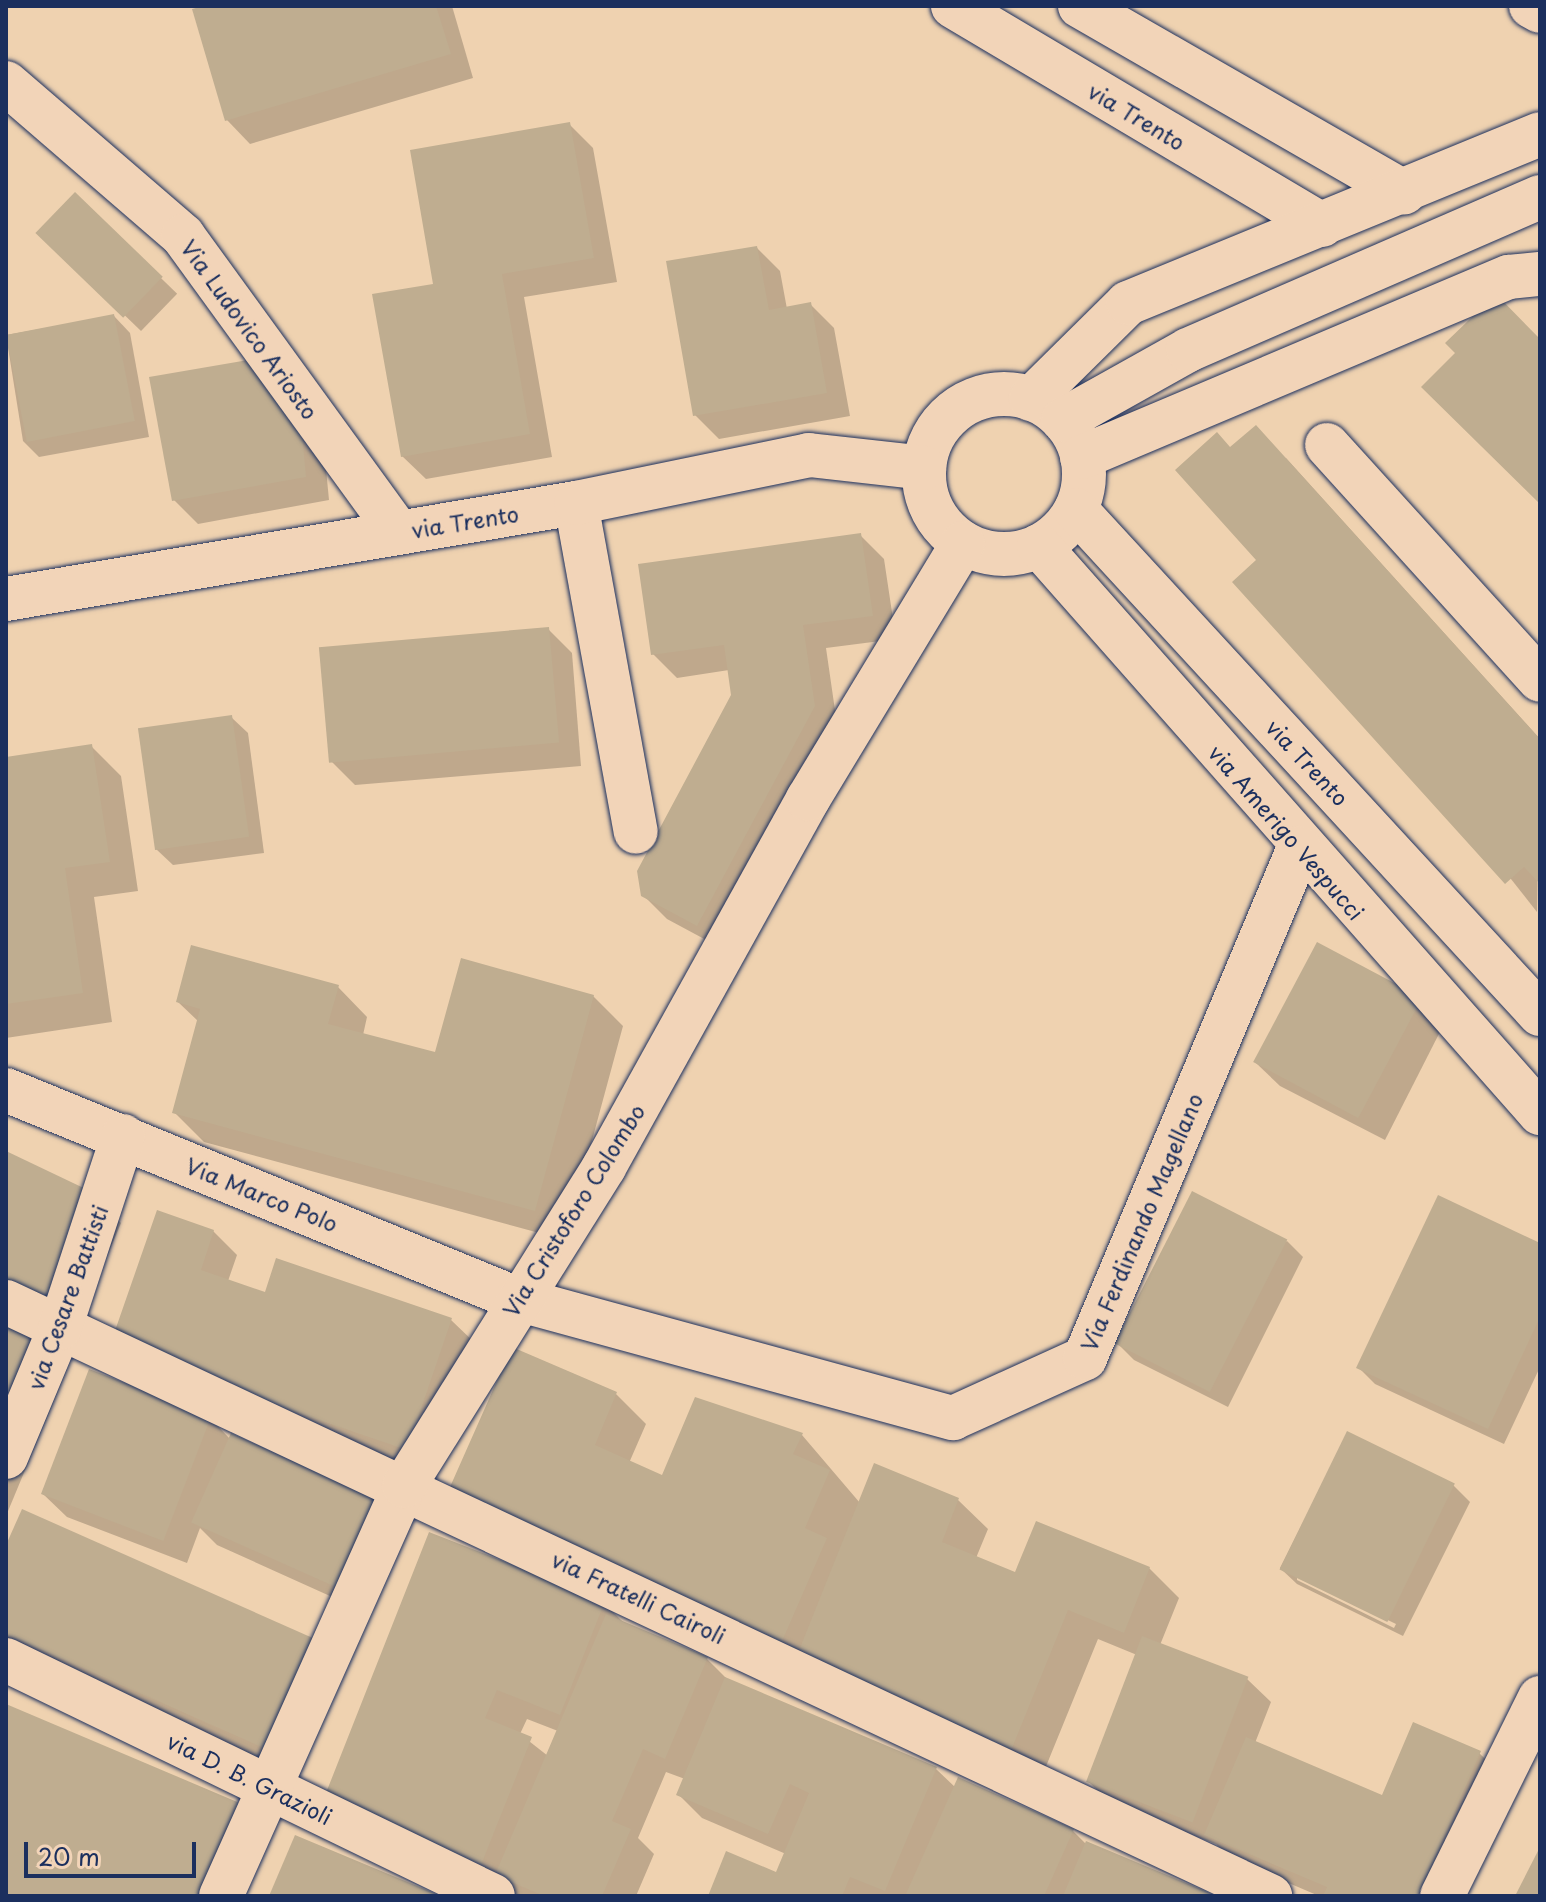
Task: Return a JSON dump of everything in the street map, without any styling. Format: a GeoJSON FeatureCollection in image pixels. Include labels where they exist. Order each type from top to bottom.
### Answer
{"type":"FeatureCollection","features":[{"type":"Feature","properties":{"kind":"street","name":"via Trento"},"geometry":{"type":"LineString","coordinates":[[953,6],[1322,225]]}},
{"type":"Feature","properties":{"kind":"street"},"geometry":{"type":"LineString","coordinates":[[1080,6],[1404,192]]}},
{"type":"Feature","properties":{"kind":"street"},"geometry":{"type":"LineString","coordinates":[[1531,6],[1540,11]]}},
{"type":"Feature","properties":{"kind":"street","name":"Via Ludovico Ariosto"},"geometry":{"type":"LineString","coordinates":[[6,83],[183,236],[398,532]]}},
{"type":"Feature","properties":{"kind":"street"},"geometry":{"type":"LineString","coordinates":[[1540,134],[1128,303],[1059,425],[1076,510],[1039,546],[1014,554],[963,543],[933,511],[924,468],[929,444],[960,407],[1007,394],[1059,425],[1509,277],[1540,274]]}},
{"type":"Feature","properties":{"kind":"street"},"geometry":{"type":"LineString","coordinates":[[1059,425],[1188,350],[1540,197]]}},
{"type":"Feature","properties":{"kind":"street"},"geometry":{"type":"LineString","coordinates":[[1327,445],[1540,680]]}},
{"type":"Feature","properties":{"kind":"street","name":"via Trento"},"geometry":{"type":"LineString","coordinates":[[6,599],[576,503],[809,455],[924,468]]}},
{"type":"Feature","properties":{"kind":"street"},"geometry":{"type":"LineString","coordinates":[[576,503],[636,832]]}},
{"type":"Feature","properties":{"kind":"street","name":"via Trento"},"geometry":{"type":"LineString","coordinates":[[1076,510],[1540,1014]]}},
{"type":"Feature","properties":{"kind":"street","name":"Via Cristoforo Colombo"},"geometry":{"type":"LineString","coordinates":[[221,1896],[404,1486],[517,1299],[604,1167],[808,799],[963,543]]}},
{"type":"Feature","properties":{"kind":"street","name":"via Amerigo Vespucci"},"geometry":{"type":"LineString","coordinates":[[1039,546],[1299,848],[1540,1113]]}},
{"type":"Feature","properties":{"kind":"street","name":"Via Ferdinando Magellano"},"geometry":{"type":"LineString","coordinates":[[517,1299],[953,1418],[1085,1358],[1299,848]]}},
{"type":"Feature","properties":{"kind":"street","name":"Via Marco Polo"},"geometry":{"type":"LineString","coordinates":[[6,1090],[517,1299]]}},
{"type":"Feature","properties":{"kind":"street","name":"via Cesare Battisti"},"geometry":{"type":"LineString","coordinates":[[6,1457],[60,1328],[123,1136]]}},
{"type":"Feature","properties":{"kind":"street","name":"via Fratelli Cairoli"},"geometry":{"type":"LineString","coordinates":[[6,1302],[404,1486],[1270,1896]]}},
{"type":"Feature","properties":{"kind":"street","name":"via D. B. Grazioli"},"geometry":{"type":"LineString","coordinates":[[6,1660],[493,1896]]}},
{"type":"Feature","properties":{"kind":"street"},"geometry":{"type":"LineString","coordinates":[[1442,1896],[1540,1698]]}},
{"type":"Feature","properties":{"kind":"building"},"geometry":{"type":"Polygon","coordinates":[[[203,6],[436,6],[451,54],[225,121],[192,9],[203,6]]]}},
{"type":"Feature","properties":{"kind":"building"},"geometry":{"type":"Polygon","coordinates":[[[570,122],[594,258],[502,274],[530,434],[401,457],[372,294],[433,284],[410,150],[570,122]]]}},
{"type":"Feature","properties":{"kind":"building"},"geometry":{"type":"Polygon","coordinates":[[[75,192],[163,277],[123,318],[35,233],[75,192]]]}},
{"type":"Feature","properties":{"kind":"building"},"geometry":{"type":"Polygon","coordinates":[[[757,246],[769,310],[811,302],[827,393],[693,416],[666,261],[757,246]]]}},
{"type":"Feature","properties":{"kind":"building"},"geometry":{"type":"Polygon","coordinates":[[[1496,294],[1540,339],[1540,504],[1421,387],[1455,353],[1445,343],[1496,294]]]}},
{"type":"Feature","properties":{"kind":"building"},"geometry":{"type":"Polygon","coordinates":[[[114,314],[135,421],[27,442],[6,335],[114,314]]]}},
{"type":"Feature","properties":{"kind":"building"},"geometry":{"type":"Polygon","coordinates":[[[254,359],[300,412],[306,477],[172,501],[149,377],[254,359]]]}},
{"type":"Feature","properties":{"kind":"building"},"geometry":{"type":"Polygon","coordinates":[[[1256,425],[1540,739],[1540,884],[1524,867],[1505,884],[1232,582],[1256,560],[1175,470],[1217,432],[1230,447],[1256,425]]]}},
{"type":"Feature","properties":{"kind":"building"},"geometry":{"type":"Polygon","coordinates":[[[861,533],[873,616],[803,625],[815,706],[697,926],[641,896],[637,871],[731,695],[724,645],[651,655],[638,564],[861,533]]]}},
{"type":"Feature","properties":{"kind":"building"},"geometry":{"type":"Polygon","coordinates":[[[549,627],[559,743],[329,763],[319,647],[549,627]]]}},
{"type":"Feature","properties":{"kind":"building"},"geometry":{"type":"Polygon","coordinates":[[[232,715],[249,837],[155,850],[138,728],[232,715]]]}},
{"type":"Feature","properties":{"kind":"building"},"geometry":{"type":"Polygon","coordinates":[[[92,744],[110,862],[65,868],[83,993],[6,1004],[6,757],[92,744]]]}},
{"type":"Feature","properties":{"kind":"building"},"geometry":{"type":"Polygon","coordinates":[[[1317,942],[1422,998],[1358,1118],[1253,1062],[1317,942]]]}},
{"type":"Feature","properties":{"kind":"building"},"geometry":{"type":"Polygon","coordinates":[[[191,945],[339,985],[328,1024],[435,1052],[461,958],[594,995],[535,1211],[172,1113],[200,1009],[176,1002],[191,945]]]}},
{"type":"Feature","properties":{"kind":"building"},"geometry":{"type":"Polygon","coordinates":[[[6,1151],[92,1192],[46,1302],[6,1284],[6,1151]]]}},
{"type":"Feature","properties":{"kind":"building"},"geometry":{"type":"Polygon","coordinates":[[[1192,1191],[1287,1240],[1210,1392],[1114,1343],[1192,1191]]]}},
{"type":"Feature","properties":{"kind":"building"},"geometry":{"type":"Polygon","coordinates":[[[1438,1195],[1540,1243],[1540,1317],[1488,1429],[1356,1368],[1438,1195]]]}},
{"type":"Feature","properties":{"kind":"building"},"geometry":{"type":"Polygon","coordinates":[[[157,1210],[214,1230],[201,1270],[265,1292],[276,1258],[452,1318],[407,1450],[109,1348],[157,1210]]]}},
{"type":"Feature","properties":{"kind":"building"},"geometry":{"type":"Polygon","coordinates":[[[6,1324],[38,1337],[6,1415],[6,1324]]]}},
{"type":"Feature","properties":{"kind":"building"},"geometry":{"type":"Polygon","coordinates":[[[512,1347],[617,1392],[595,1445],[662,1475],[695,1397],[803,1433],[793,1454],[830,1470],[805,1528],[827,1538],[776,1655],[446,1496],[512,1347]]]}},
{"type":"Feature","properties":{"kind":"building"},"geometry":{"type":"Polygon","coordinates":[[[89,1369],[211,1416],[163,1541],[41,1494],[89,1369]]]}},
{"type":"Feature","properties":{"kind":"building"},"geometry":{"type":"Polygon","coordinates":[[[1347,1431],[1455,1484],[1387,1622],[1279,1569],[1347,1431]]]}},
{"type":"Feature","properties":{"kind":"building"},"geometry":{"type":"Polygon","coordinates":[[[231,1433],[376,1498],[336,1587],[191,1523],[231,1433]]]}},
{"type":"Feature","properties":{"kind":"building"},"geometry":{"type":"Polygon","coordinates":[[[874,1463],[959,1498],[942,1542],[1015,1572],[1036,1521],[1150,1567],[1124,1633],[1068,1610],[1008,1758],[794,1663],[874,1463]]]}},
{"type":"Feature","properties":{"kind":"building"},"geometry":{"type":"Polygon","coordinates":[[[22,1509],[315,1639],[266,1749],[6,1634],[6,1545],[22,1509]]]}},
{"type":"Feature","properties":{"kind":"building"},"geometry":{"type":"Polygon","coordinates":[[[429,1532],[605,1601],[560,1715],[497,1690],[485,1718],[532,1737],[481,1865],[322,1803],[429,1532]]]}},
{"type":"Feature","properties":{"kind":"building"},"geometry":{"type":"Polygon","coordinates":[[[606,1614],[708,1657],[665,1759],[643,1749],[612,1821],[631,1829],[602,1896],[544,1896],[495,1875],[606,1614]]]}},
{"type":"Feature","properties":{"kind":"building"},"geometry":{"type":"Polygon","coordinates":[[[1142,1636],[1248,1677],[1193,1822],[1086,1782],[1142,1636]]]}},
{"type":"Feature","properties":{"kind":"building"},"geometry":{"type":"Polygon","coordinates":[[[725,1677],[937,1767],[885,1891],[850,1877],[842,1896],[708,1896],[726,1851],[776,1872],[809,1793],[790,1784],[768,1834],[676,1795],[725,1677]]]}},
{"type":"Feature","properties":{"kind":"building"},"geometry":{"type":"Polygon","coordinates":[[[6,1704],[242,1804],[202,1896],[6,1896],[6,1704]]]}},
{"type":"Feature","properties":{"kind":"building"},"geometry":{"type":"Polygon","coordinates":[[[1413,1722],[1481,1751],[1418,1896],[1323,1896],[1327,1887],[1204,1835],[1246,1737],[1382,1795],[1413,1722]]]}},
{"type":"Feature","properties":{"kind":"building"},"geometry":{"type":"Polygon","coordinates":[[[958,1777],[1074,1829],[1044,1896],[906,1894],[958,1777]]]}},
{"type":"Feature","properties":{"kind":"building"},"geometry":{"type":"Polygon","coordinates":[[[295,1835],[441,1896],[269,1896],[295,1835]]]}},
{"type":"Feature","properties":{"kind":"building"},"geometry":{"type":"Polygon","coordinates":[[[1086,1841],[1217,1896],[1063,1896],[1086,1841]]]}},
{"type":"Feature","properties":{"kind":"building"},"geometry":{"type":"Polygon","coordinates":[[[1540,1847],[1540,1896],[1515,1896],[1540,1847]]]}}]}
